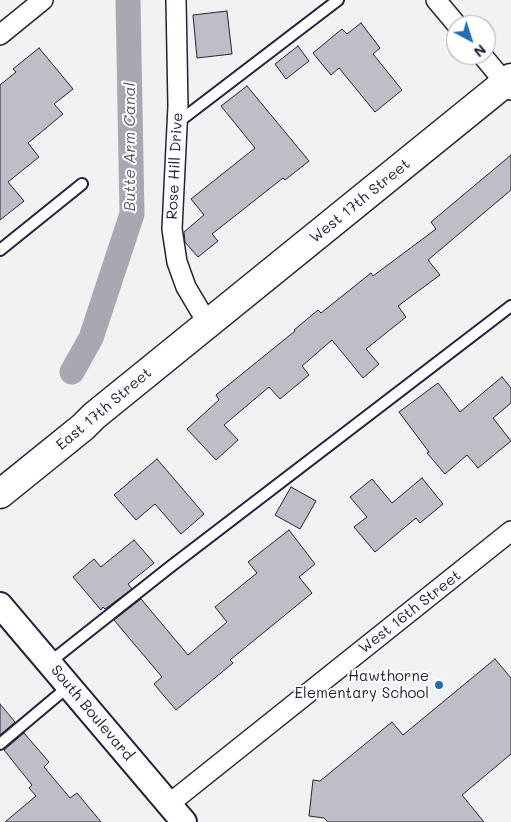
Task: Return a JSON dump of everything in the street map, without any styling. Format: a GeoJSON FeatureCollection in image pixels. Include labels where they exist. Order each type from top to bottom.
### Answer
{"type":"FeatureCollection","features":[{"type":"Feature","properties":{"kind":"main road","name":"West 17th Street"},"geometry":{"type":"LineString","coordinates":[[208,324],[509,84]]}},
{"type":"Feature","properties":{"kind":"main road","name":"East 17th Street"},"geometry":{"type":"LineString","coordinates":[[0,494],[208,324]]}},
{"type":"Feature","properties":{"kind":"street"},"geometry":{"type":"LineString","coordinates":[[0,35],[43,0]]}},
{"type":"Feature","properties":{"kind":"street","name":"Rose Hill Drive"},"geometry":{"type":"LineString","coordinates":[[176,0],[178,106],[172,229],[177,262],[186,287],[208,324]]}},
{"type":"Feature","properties":{"kind":"street"},"geometry":{"type":"LineString","coordinates":[[436,0],[449,15]]}},
{"type":"Feature","properties":{"kind":"street"},"geometry":{"type":"LineString","coordinates":[[491,65],[509,84]]}},
{"type":"Feature","properties":{"kind":"street","name":"West 16th Street"},"geometry":{"type":"LineString","coordinates":[[179,817],[511,531]]}},
{"type":"Feature","properties":{"kind":"street","name":"South Boulevard"},"geometry":{"type":"LineString","coordinates":[[0,605],[179,817]]}},
{"type":"Feature","properties":{"kind":"lane"},"geometry":{"type":"LineString","coordinates":[[177,123],[338,0]]}},
{"type":"Feature","properties":{"kind":"lane"},"geometry":{"type":"LineString","coordinates":[[0,250],[82,184]]}},
{"type":"Feature","properties":{"kind":"lane"},"geometry":{"type":"LineString","coordinates":[[50,662],[178,561],[511,306]]}},
{"type":"Feature","properties":{"kind":"lane"},"geometry":{"type":"LineString","coordinates":[[0,744],[69,686]]}},
{"type":"Feature","properties":{"kind":"building"},"geometry":{"type":"Polygon","coordinates":[[[227,11],[232,54],[197,58],[193,15],[227,11]]]}},
{"type":"Feature","properties":{"kind":"building"},"geometry":{"type":"Polygon","coordinates":[[[361,23],[380,48],[373,54],[402,90],[375,112],[339,68],[331,75],[313,53],[342,29],[347,34],[361,23]]]}},
{"type":"Feature","properties":{"kind":"building"},"geometry":{"type":"Polygon","coordinates":[[[298,46],[309,61],[286,79],[275,64],[298,46]]]}},
{"type":"Feature","properties":{"kind":"building"},"geometry":{"type":"Polygon","coordinates":[[[39,48],[73,89],[54,104],[63,114],[28,143],[39,157],[8,182],[24,201],[0,220],[0,85],[16,72],[13,69],[39,48]]]}},
{"type":"Feature","properties":{"kind":"building"},"geometry":{"type":"Polygon","coordinates":[[[247,86],[309,161],[285,180],[283,178],[212,234],[218,241],[198,257],[185,242],[184,232],[204,215],[191,199],[255,148],[221,106],[247,86]]]}},
{"type":"Feature","properties":{"kind":"building"},"geometry":{"type":"Polygon","coordinates":[[[511,155],[511,190],[428,260],[440,275],[398,306],[406,317],[366,349],[379,364],[363,378],[332,340],[302,366],[309,375],[280,399],[269,387],[224,425],[238,440],[216,460],[187,429],[219,400],[216,395],[318,310],[321,313],[371,273],[373,276],[436,229],[431,222],[511,155]]]}},
{"type":"Feature","properties":{"kind":"building"},"geometry":{"type":"Polygon","coordinates":[[[502,377],[511,388],[511,403],[493,418],[511,441],[478,468],[467,455],[445,474],[427,453],[429,452],[399,412],[438,383],[460,412],[502,377]]]}},
{"type":"Feature","properties":{"kind":"building"},"geometry":{"type":"Polygon","coordinates":[[[157,459],[204,514],[181,534],[155,504],[136,520],[114,495],[157,459]]]}},
{"type":"Feature","properties":{"kind":"building"},"geometry":{"type":"Polygon","coordinates":[[[422,478],[443,504],[420,523],[416,518],[375,552],[354,527],[367,517],[350,497],[372,479],[392,503],[422,478]]]}},
{"type":"Feature","properties":{"kind":"building"},"geometry":{"type":"Polygon","coordinates":[[[291,487],[316,501],[300,529],[275,515],[291,487]]]}},
{"type":"Feature","properties":{"kind":"building"},"geometry":{"type":"Polygon","coordinates":[[[289,530],[315,564],[299,577],[312,593],[230,660],[233,663],[176,710],[154,684],[162,677],[114,620],[141,599],[188,655],[227,622],[215,607],[257,573],[248,562],[289,530]]]}},
{"type":"Feature","properties":{"kind":"building"},"geometry":{"type":"Polygon","coordinates":[[[134,540],[154,563],[128,584],[132,589],[101,610],[73,577],[94,559],[101,567],[134,540]]]}},
{"type":"Feature","properties":{"kind":"building"},"geometry":{"type":"Polygon","coordinates":[[[495,659],[511,678],[511,754],[462,795],[484,822],[328,822],[324,818],[309,816],[313,780],[320,781],[392,722],[403,735],[495,659]]]}},
{"type":"Feature","properties":{"kind":"building"},"geometry":{"type":"Polygon","coordinates":[[[0,704],[15,722],[0,735],[0,704]]]}},
{"type":"Feature","properties":{"kind":"building"},"geometry":{"type":"Polygon","coordinates":[[[24,733],[49,762],[44,767],[70,798],[77,793],[101,822],[5,822],[36,796],[29,788],[32,785],[4,750],[24,733]]]}},
{"type":"Feature","properties":{"kind":"waterway","name":"Butte Arm Canal"},"geometry":{"type":"LineString","coordinates":[[72,372],[91,338],[132,214],[128,0]]}},
{"type":"Feature","properties":{"kind":"place","name":"Hawthorne Elementary School"},"geometry":{"type":"Point","coordinates":[439,685]}}]}
